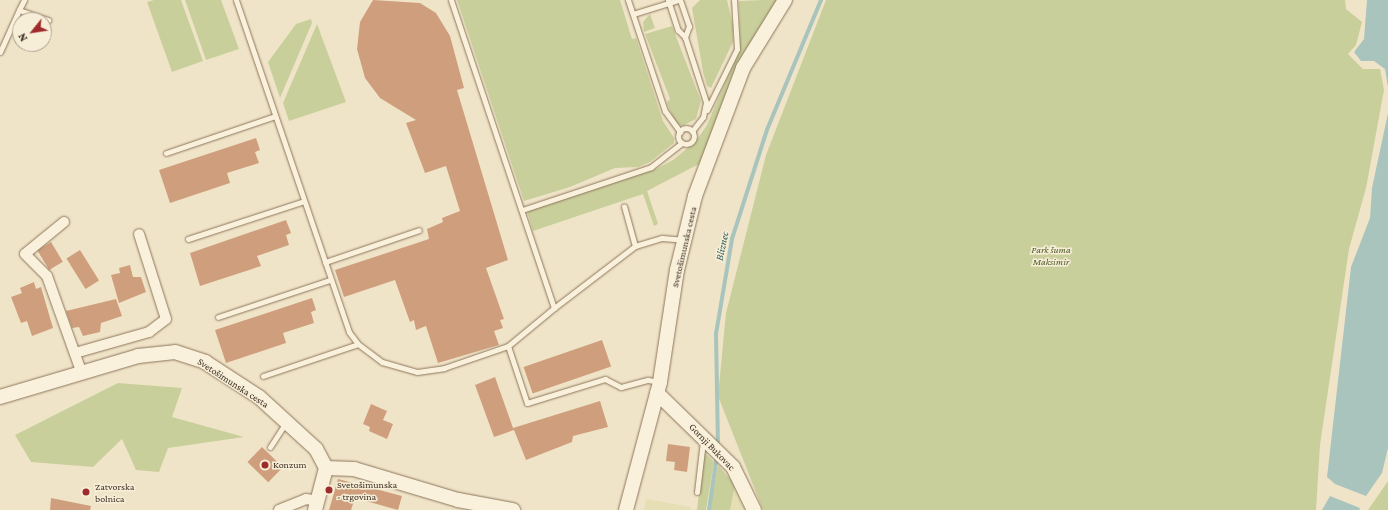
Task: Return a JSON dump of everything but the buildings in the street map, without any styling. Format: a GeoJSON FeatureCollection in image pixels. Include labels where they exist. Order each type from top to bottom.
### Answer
{"type":"FeatureCollection","features":[{"type":"Feature","properties":{"kind":"street","name":"Svetošimunska cesta"},"geometry":{"type":"LineString","coordinates":[[626,510],[659,388],[677,270],[697,190],[742,68],[785,0]]}},
{"type":"Feature","properties":{"kind":"street"},"geometry":{"type":"LineString","coordinates":[[64,222],[25,254],[47,276],[81,371]]}},
{"type":"Feature","properties":{"kind":"street"},"geometry":{"type":"LineString","coordinates":[[75,354],[149,332],[166,319],[139,234]]}},
{"type":"Feature","properties":{"kind":"street","name":"Svetošimunska cesta"},"geometry":{"type":"LineString","coordinates":[[0,397],[81,371],[138,356],[175,352],[205,362],[259,397],[287,420],[316,449],[326,468]]}},
{"type":"Feature","properties":{"kind":"street","name":"Gornji Bukovac"},"geometry":{"type":"LineString","coordinates":[[659,388],[725,458],[742,480],[754,510]]}},
{"type":"Feature","properties":{"kind":"street"},"geometry":{"type":"LineString","coordinates":[[279,510],[306,499],[316,505],[326,468],[354,469],[458,500],[512,510]]}},
{"type":"Feature","properties":{"kind":"lane"},"geometry":{"type":"LineString","coordinates":[[0,52],[18,10],[24,0]]}},
{"type":"Feature","properties":{"kind":"lane"},"geometry":{"type":"LineString","coordinates":[[236,0],[344,319],[358,344],[382,362],[417,372],[444,368],[508,346],[554,308],[636,246],[662,238],[684,241]]}},
{"type":"Feature","properties":{"kind":"lane"},"geometry":{"type":"LineString","coordinates":[[451,0],[554,308]]}},
{"type":"Feature","properties":{"kind":"lane"},"geometry":{"type":"LineString","coordinates":[[628,0],[667,115],[680,132],[682,143]]}},
{"type":"Feature","properties":{"kind":"lane"},"geometry":{"type":"LineString","coordinates":[[633,14],[668,2],[679,0],[689,26],[685,37]]}},
{"type":"Feature","properties":{"kind":"lane"},"geometry":{"type":"LineString","coordinates":[[692,131],[706,112],[736,49],[734,0]]}},
{"type":"Feature","properties":{"kind":"lane"},"geometry":{"type":"LineString","coordinates":[[668,2],[678,30],[685,37],[706,102],[706,112]]}},
{"type":"Feature","properties":{"kind":"lane"},"geometry":{"type":"LineString","coordinates":[[18,10],[24,12]]}},
{"type":"Feature","properties":{"kind":"lane"},"geometry":{"type":"LineString","coordinates":[[166,153],[275,116]]}},
{"type":"Feature","properties":{"kind":"lane"},"geometry":{"type":"LineString","coordinates":[[680,132],[685,129],[692,131]]}},
{"type":"Feature","properties":{"kind":"lane"},"geometry":{"type":"LineString","coordinates":[[522,210],[651,166],[682,143],[692,142],[694,138],[692,131]]}},
{"type":"Feature","properties":{"kind":"lane"},"geometry":{"type":"LineString","coordinates":[[188,239],[304,201]]}},
{"type":"Feature","properties":{"kind":"lane"},"geometry":{"type":"LineString","coordinates":[[624,206],[636,246]]}},
{"type":"Feature","properties":{"kind":"lane"},"geometry":{"type":"LineString","coordinates":[[324,262],[419,230]]}},
{"type":"Feature","properties":{"kind":"lane"},"geometry":{"type":"LineString","coordinates":[[218,317],[330,280]]}},
{"type":"Feature","properties":{"kind":"lane"},"geometry":{"type":"LineString","coordinates":[[263,376],[358,344]]}},
{"type":"Feature","properties":{"kind":"lane"},"geometry":{"type":"LineString","coordinates":[[508,346],[527,404],[605,379],[621,387],[648,380],[659,388]]}},
{"type":"Feature","properties":{"kind":"lane"},"geometry":{"type":"LineString","coordinates":[[270,447],[287,420]]}},
{"type":"Feature","properties":{"kind":"lane"},"geometry":{"type":"LineString","coordinates":[[697,492],[706,439]]}},
{"type":"Feature","properties":{"kind":"shaded area"},"geometry":{"type":"Polygon","coordinates":[[[735,485],[740,495],[746,510],[730,510],[735,485]]]}},
{"type":"Feature","properties":{"kind":"shaded area"},"geometry":{"type":"Polygon","coordinates":[[[646,499],[691,507],[691,510],[644,510],[646,499]]]}},
{"type":"Feature","properties":{"kind":"green space"},"geometry":{"type":"Polygon","coordinates":[[[154,0],[181,0],[203,61],[172,72],[147,2],[154,0]]]}},
{"type":"Feature","properties":{"kind":"green space"},"geometry":{"type":"Polygon","coordinates":[[[185,0],[221,0],[239,49],[206,60],[185,0]]]}},
{"type":"Feature","properties":{"kind":"green space"},"geometry":{"type":"Polygon","coordinates":[[[457,0],[620,0],[632,39],[636,38],[663,121],[674,138],[674,143],[650,162],[638,167],[615,168],[570,187],[524,201],[457,0]]]}},
{"type":"Feature","properties":{"kind":"green space"},"geometry":{"type":"Polygon","coordinates":[[[700,0],[727,0],[733,26],[733,42],[711,88],[707,86],[703,72],[692,8],[700,0]]]}},
{"type":"Feature","properties":{"kind":"green space"},"geometry":{"type":"Polygon","coordinates":[[[782,0],[701,163],[647,191],[658,224],[654,226],[643,194],[533,231],[527,211],[656,169],[673,160],[696,141],[707,125],[740,48],[739,1],[782,0]]]}},
{"type":"Feature","properties":{"kind":"green space","name":"Park šuma Maksimir"},"geometry":{"type":"Polygon","coordinates":[[[826,0],[1345,0],[1346,9],[1362,22],[1356,45],[1348,54],[1363,69],[1380,69],[1384,90],[1366,188],[1349,249],[1320,445],[1316,510],[763,510],[718,396],[726,313],[766,155],[826,0]]]}},
{"type":"Feature","properties":{"kind":"green space"},"geometry":{"type":"Polygon","coordinates":[[[650,14],[655,28],[644,32],[643,22],[650,14]]]}},
{"type":"Feature","properties":{"kind":"green space"},"geometry":{"type":"Polygon","coordinates":[[[311,19],[312,23],[280,98],[268,62],[296,24],[311,19]]]}},
{"type":"Feature","properties":{"kind":"green space"},"geometry":{"type":"Polygon","coordinates":[[[317,24],[346,102],[289,121],[283,103],[317,24]]]}},
{"type":"Feature","properties":{"kind":"green space"},"geometry":{"type":"Polygon","coordinates":[[[672,26],[701,101],[696,119],[682,126],[677,124],[670,111],[667,102],[670,99],[645,34],[672,26]]]}},
{"type":"Feature","properties":{"kind":"green space"},"geometry":{"type":"Polygon","coordinates":[[[118,383],[182,388],[172,417],[244,437],[168,448],[159,472],[136,470],[122,439],[93,467],[31,462],[15,435],[118,383]]]}},
{"type":"Feature","properties":{"kind":"green space"},"geometry":{"type":"Polygon","coordinates":[[[704,452],[714,462],[706,510],[697,510],[704,452]]]}},
{"type":"Feature","properties":{"kind":"green space"},"geometry":{"type":"Polygon","coordinates":[[[718,465],[735,485],[730,510],[710,510],[718,465]]]}},
{"type":"Feature","properties":{"kind":"green space"},"geometry":{"type":"Polygon","coordinates":[[[1388,481],[1388,510],[1368,510],[1388,481]]]}},
{"type":"Feature","properties":{"kind":"water"},"geometry":{"type":"Polygon","coordinates":[[[1367,0],[1388,0],[1388,87],[1385,69],[1374,61],[1361,61],[1354,52],[1364,39],[1367,0]]]}},
{"type":"Feature","properties":{"kind":"water"},"geometry":{"type":"Polygon","coordinates":[[[1388,113],[1388,448],[1382,473],[1366,496],[1335,484],[1327,477],[1351,267],[1370,218],[1372,188],[1388,113]]]}},
{"type":"Feature","properties":{"kind":"water"},"geometry":{"type":"Polygon","coordinates":[[[1330,496],[1360,508],[1359,510],[1322,510],[1330,496]]]}},
{"type":"Feature","properties":{"kind":"waterway","name":"Bliznec"},"geometry":{"type":"LineString","coordinates":[[718,448],[716,334],[732,239],[767,130],[821,0]]}},
{"type":"Feature","properties":{"kind":"waterway","name":"Bliznec"},"geometry":{"type":"LineString","coordinates":[[709,510],[717,456]]}},
{"type":"Feature","properties":{"kind":"place","name":"Konzum"},"geometry":{"type":"Point","coordinates":[265,465]}},
{"type":"Feature","properties":{"kind":"place","name":"Svetošimunska - trgovina"},"geometry":{"type":"Point","coordinates":[329,490]}},
{"type":"Feature","properties":{"kind":"place","name":"Zatvorska bolnica"},"geometry":{"type":"Point","coordinates":[86,492]}}]}
